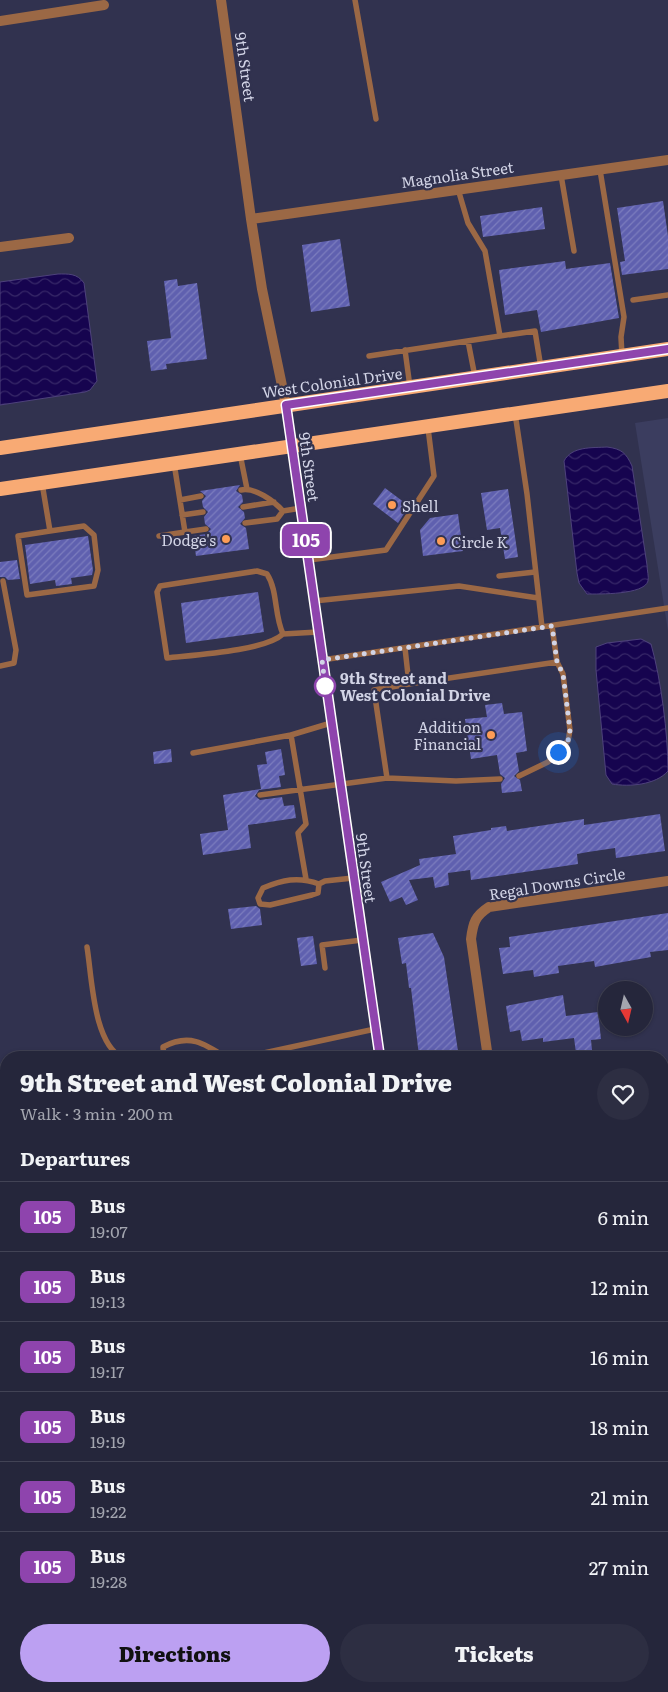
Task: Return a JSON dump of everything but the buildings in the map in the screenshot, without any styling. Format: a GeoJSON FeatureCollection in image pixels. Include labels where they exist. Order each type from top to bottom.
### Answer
{"type":"FeatureCollection","features":[{"type":"Feature","properties":{"kind":"highway","name":"West Colonial Drive"},"geometry":{"type":"LineString","coordinates":[[0,448],[668,349]]}},
{"type":"Feature","properties":{"kind":"highway"},"geometry":{"type":"LineString","coordinates":[[0,489],[668,391]]}},
{"type":"Feature","properties":{"kind":"street","name":"9th Street"},"geometry":{"type":"LineString","coordinates":[[222,0],[251,219],[262,289],[286,405],[379,1051]]}},
{"type":"Feature","properties":{"kind":"street"},"geometry":{"type":"LineString","coordinates":[[0,21],[104,5]]}},
{"type":"Feature","properties":{"kind":"street","name":"Magnolia Street"},"geometry":{"type":"LineString","coordinates":[[251,219],[668,160]]}},
{"type":"Feature","properties":{"kind":"street"},"geometry":{"type":"LineString","coordinates":[[0,247],[69,238]]}},
{"type":"Feature","properties":{"kind":"street","name":"Regal Downs Circle"},"geometry":{"type":"LineString","coordinates":[[487,1051],[471,939],[473,924],[478,915],[489,907],[668,881]]}},
{"type":"Feature","properties":{"kind":"lane"},"geometry":{"type":"LineString","coordinates":[[355,0],[376,119]]}},
{"type":"Feature","properties":{"kind":"lane"},"geometry":{"type":"LineString","coordinates":[[600,170],[624,317],[621,338],[622,356]]}},
{"type":"Feature","properties":{"kind":"lane"},"geometry":{"type":"LineString","coordinates":[[561,175],[574,251]]}},
{"type":"Feature","properties":{"kind":"lane"},"geometry":{"type":"LineString","coordinates":[[458,189],[468,223],[486,251],[500,336]]}},
{"type":"Feature","properties":{"kind":"lane"},"geometry":{"type":"LineString","coordinates":[[633,300],[668,295]]}},
{"type":"Feature","properties":{"kind":"lane"},"geometry":{"type":"LineString","coordinates":[[369,356],[535,331],[541,368]]}},
{"type":"Feature","properties":{"kind":"lane"},"geometry":{"type":"LineString","coordinates":[[468,341],[475,377]]}},
{"type":"Feature","properties":{"kind":"lane"},"geometry":{"type":"LineString","coordinates":[[405,350],[410,387]]}},
{"type":"Feature","properties":{"kind":"lane"},"geometry":{"type":"LineString","coordinates":[[515,413],[526,486],[542,627]]}},
{"type":"Feature","properties":{"kind":"lane"},"geometry":{"type":"LineString","coordinates":[[309,560],[386,550],[434,476],[428,426]]}},
{"type":"Feature","properties":{"kind":"lane"},"geometry":{"type":"LineString","coordinates":[[240,453],[244,489],[274,502],[283,511]]}},
{"type":"Feature","properties":{"kind":"lane"},"geometry":{"type":"LineString","coordinates":[[174,463],[185,532]]}},
{"type":"Feature","properties":{"kind":"lane"},"geometry":{"type":"LineString","coordinates":[[42,483],[50,531]]}},
{"type":"Feature","properties":{"kind":"lane"},"geometry":{"type":"LineString","coordinates":[[180,500],[201,496]]}},
{"type":"Feature","properties":{"kind":"lane"},"geometry":{"type":"LineString","coordinates":[[243,506],[274,502]]}},
{"type":"Feature","properties":{"kind":"lane"},"geometry":{"type":"LineString","coordinates":[[245,523],[278,519],[283,511],[301,508]]}},
{"type":"Feature","properties":{"kind":"lane"},"geometry":{"type":"LineString","coordinates":[[182,515],[203,512]]}},
{"type":"Feature","properties":{"kind":"lane"},"geometry":{"type":"LineString","coordinates":[[84,526],[94,535],[98,570],[94,586],[27,596],[18,536],[50,531],[84,526]]}},
{"type":"Feature","properties":{"kind":"lane"},"geometry":{"type":"LineString","coordinates":[[159,536],[206,529]]}},
{"type":"Feature","properties":{"kind":"lane"},"geometry":{"type":"LineString","coordinates":[[283,634],[279,625],[272,580],[268,574],[258,571],[160,586],[157,592],[167,658],[242,648],[276,641],[283,634],[318,632]]}},
{"type":"Feature","properties":{"kind":"lane"},"geometry":{"type":"LineString","coordinates":[[499,576],[535,572]]}},
{"type":"Feature","properties":{"kind":"lane"},"geometry":{"type":"LineString","coordinates":[[0,666],[14,663],[16,650],[3,581]]}},
{"type":"Feature","properties":{"kind":"lane"},"geometry":{"type":"LineString","coordinates":[[314,601],[459,586],[538,598]]}},
{"type":"Feature","properties":{"kind":"lane"},"geometry":{"type":"LineString","coordinates":[[322,660],[668,608],[668,612]]}},
{"type":"Feature","properties":{"kind":"lane"},"geometry":{"type":"LineString","coordinates":[[520,776],[548,762],[568,741],[570,730],[563,674],[557,662],[552,626]]}},
{"type":"Feature","properties":{"kind":"lane"},"geometry":{"type":"LineString","coordinates":[[405,648],[410,684]]}},
{"type":"Feature","properties":{"kind":"lane"},"geometry":{"type":"LineString","coordinates":[[387,778],[374,690],[557,662]]}},
{"type":"Feature","properties":{"kind":"lane"},"geometry":{"type":"LineString","coordinates":[[193,753],[291,735],[331,723]]}},
{"type":"Feature","properties":{"kind":"lane"},"geometry":{"type":"LineString","coordinates":[[291,735],[299,788],[303,795],[306,824],[298,833],[306,878]]}},
{"type":"Feature","properties":{"kind":"lane"},"geometry":{"type":"LineString","coordinates":[[260,795],[299,788],[387,778],[456,781],[500,779]]}},
{"type":"Feature","properties":{"kind":"lane"},"geometry":{"type":"LineString","coordinates":[[306,878],[319,884],[318,893],[270,905],[260,904],[258,898],[263,888],[284,880],[306,878]]}},
{"type":"Feature","properties":{"kind":"lane"},"geometry":{"type":"LineString","coordinates":[[319,884],[325,881],[353,878]]}},
{"type":"Feature","properties":{"kind":"lane"},"geometry":{"type":"LineString","coordinates":[[325,968],[322,945],[362,940]]}},
{"type":"Feature","properties":{"kind":"lane"},"geometry":{"type":"LineString","coordinates":[[87,947],[100,1031],[112,1051]]}},
{"type":"Feature","properties":{"kind":"lane"},"geometry":{"type":"LineString","coordinates":[[273,1051],[375,1029]]}},
{"type":"Feature","properties":{"kind":"lane"},"geometry":{"type":"LineString","coordinates":[[164,1051],[164,1047],[177,1040],[205,1044],[216,1051]]}},
{"type":"Feature","properties":{"kind":"shaded area"},"geometry":{"type":"Polygon","coordinates":[[[668,418],[668,631],[635,423],[668,418]]]}},
{"type":"Feature","properties":{"kind":"water"},"geometry":{"type":"Polygon","coordinates":[[[58,274],[75,276],[84,283],[97,381],[90,390],[85,392],[0,405],[0,282],[58,274]]]}},
{"type":"Feature","properties":{"kind":"water"},"geometry":{"type":"Polygon","coordinates":[[[607,447],[623,452],[632,466],[648,581],[645,586],[630,591],[611,594],[587,594],[579,583],[577,573],[564,461],[577,450],[607,447]]]}},
{"type":"Feature","properties":{"kind":"water"},"geometry":{"type":"Polygon","coordinates":[[[641,639],[651,644],[658,673],[665,724],[668,771],[657,779],[642,784],[612,784],[606,775],[596,670],[596,647],[607,643],[641,639]]]}},
{"type":"Feature","properties":{"kind":"bus line","name":"105"},"geometry":{"type":"LineString","coordinates":[[379,1051],[286,405],[668,349]]}},
{"type":"Feature","properties":{"kind":"place","name":"Shell"},"geometry":{"type":"Point","coordinates":[392,505]}},
{"type":"Feature","properties":{"kind":"place","name":"Dodge's"},"geometry":{"type":"Point","coordinates":[226,539]}},
{"type":"Feature","properties":{"kind":"place","name":"Circle K"},"geometry":{"type":"Point","coordinates":[441,541]}},
{"type":"Feature","properties":{"kind":"place","name":"9th Street and West Colonial Drive"},"geometry":{"type":"Point","coordinates":[325,686]}},
{"type":"Feature","properties":{"kind":"place","name":"Addition Financial"},"geometry":{"type":"Point","coordinates":[491,735]}},
{"type":"Feature","properties":{"kind":"route"},"geometry":{"type":"LineString","coordinates":[[325,686],[326,692],[322,660],[552,626],[557,662],[563,674],[570,730],[568,741],[558,752]]}}]}
